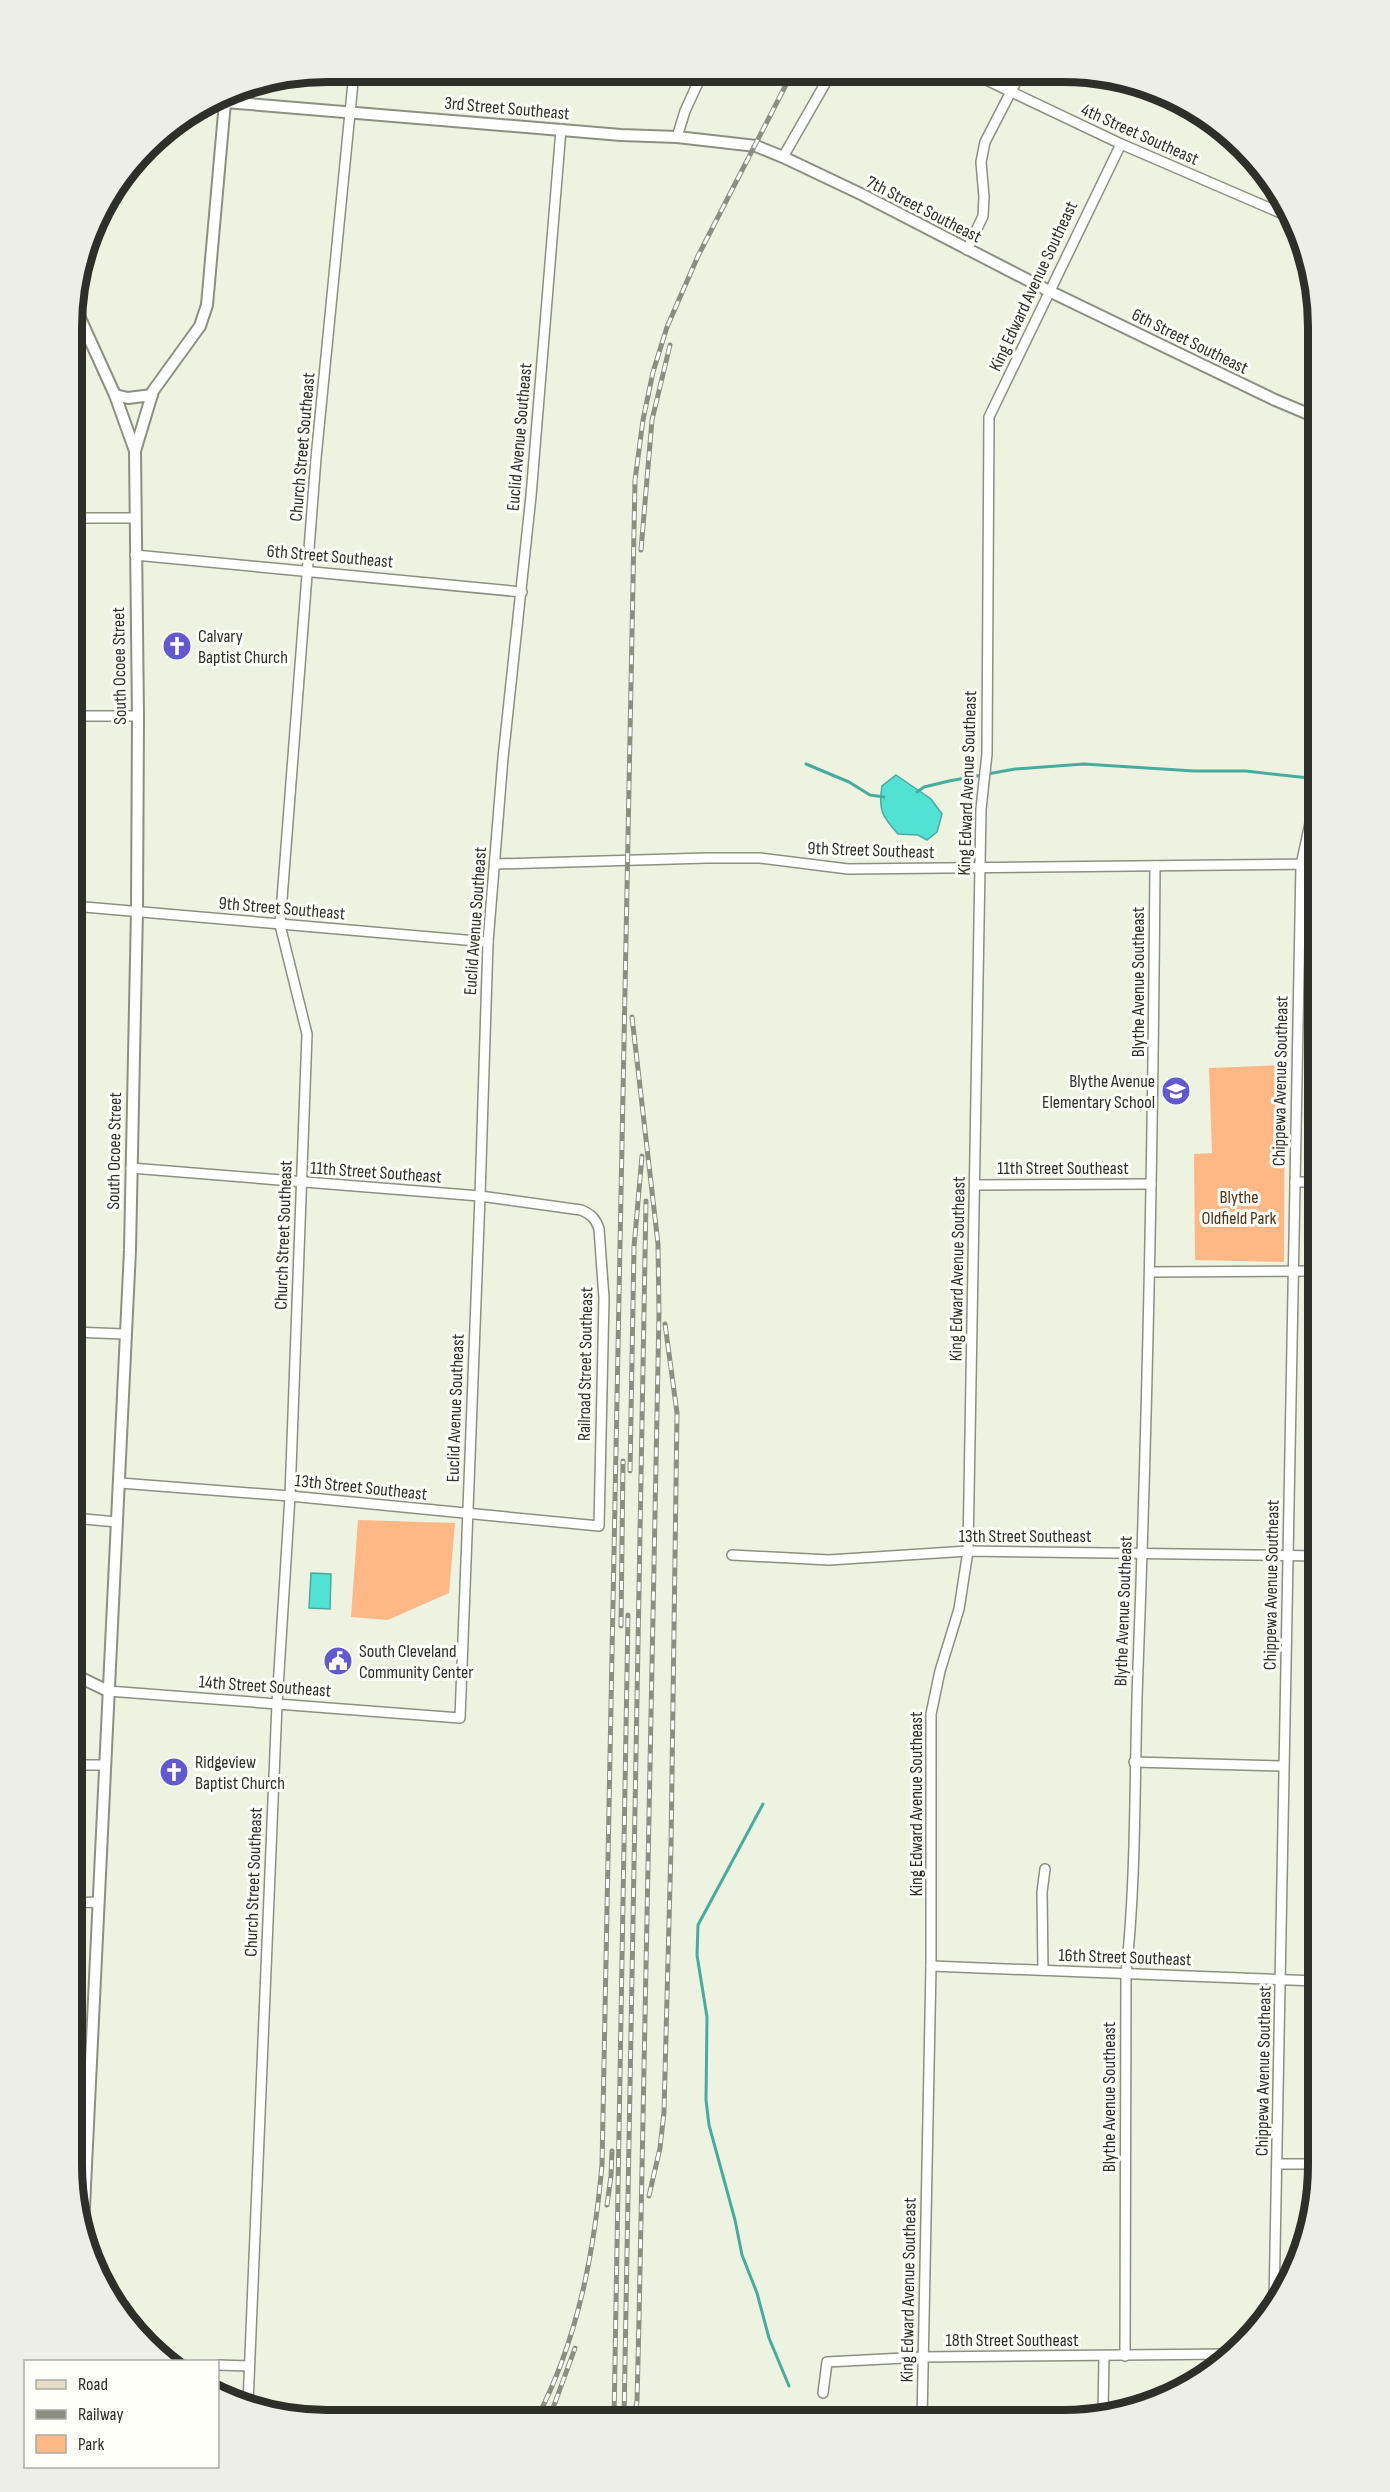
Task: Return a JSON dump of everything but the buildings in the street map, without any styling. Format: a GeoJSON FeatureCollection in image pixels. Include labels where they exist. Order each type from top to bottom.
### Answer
{"type":"FeatureCollection","features":[{"type":"Feature","properties":{"kind":"street","name":"Church Street Southeast"},"geometry":{"type":"LineString","coordinates":[[248,2396],[277,1704],[290,1496],[307,1034],[280,925],[316,458],[353,82]]}},
{"type":"Feature","properties":{"kind":"street"},"geometry":{"type":"LineString","coordinates":[[677,138],[685,111],[698,82]]}},
{"type":"Feature","properties":{"kind":"street"},"geometry":{"type":"LineString","coordinates":[[783,157],[826,82]]}},
{"type":"Feature","properties":{"kind":"street","name":"4th Street Southeast"},"geometry":{"type":"LineString","coordinates":[[990,82],[1121,144],[1279,212]]}},
{"type":"Feature","properties":{"kind":"street"},"geometry":{"type":"LineString","coordinates":[[967,250],[983,216],[981,162],[985,142],[1016,82]]}},
{"type":"Feature","properties":{"kind":"street","name":"3rd Street Southeast"},"geometry":{"type":"LineString","coordinates":[[236,100],[677,138],[756,147],[783,157]]}},
{"type":"Feature","properties":{"kind":"street","name":"South Ocoee Street"},"geometry":{"type":"LineString","coordinates":[[85,2192],[103,1765],[120,1483],[131,1168],[137,910],[138,716],[135,451],[152,395],[200,326],[207,305],[221,107]]}},
{"type":"Feature","properties":{"kind":"street","name":"Euclid Avenue Southeast"},"geometry":{"type":"LineString","coordinates":[[460,1718],[488,942],[503,758],[522,592],[561,129]]}},
{"type":"Feature","properties":{"kind":"street","name":"King Edward Avenue Southeast"},"geometry":{"type":"LineString","coordinates":[[922,2410],[932,1966],[931,1714],[940,1671],[959,1609],[968,1551],[981,809],[987,754],[989,417],[1121,144]]}},
{"type":"Feature","properties":{"kind":"street","name":"7th Street Southeast"},"geometry":{"type":"LineString","coordinates":[[783,157],[863,195],[1049,291]]}},
{"type":"Feature","properties":{"kind":"street","name":"6th Street Southeast"},"geometry":{"type":"LineString","coordinates":[[1049,291],[1308,414]]}},
{"type":"Feature","properties":{"kind":"street"},"geometry":{"type":"LineString","coordinates":[[82,323],[116,395],[135,451]]}},
{"type":"Feature","properties":{"kind":"street"},"geometry":{"type":"LineString","coordinates":[[116,395],[128,399],[152,395]]}},
{"type":"Feature","properties":{"kind":"street"},"geometry":{"type":"LineString","coordinates":[[82,518],[135,518]]}},
{"type":"Feature","properties":{"kind":"street","name":"6th Street Southeast"},"geometry":{"type":"LineString","coordinates":[[135,555],[522,592]]}},
{"type":"Feature","properties":{"kind":"street"},"geometry":{"type":"LineString","coordinates":[[82,716],[138,716]]}},
{"type":"Feature","properties":{"kind":"street","name":"Chippewa Avenue Southeast"},"geometry":{"type":"LineString","coordinates":[[1274,2288],[1301,865],[1308,832]]}},
{"type":"Feature","properties":{"kind":"street","name":"9th Street Southeast"},"geometry":{"type":"LineString","coordinates":[[495,864],[750,858],[848,868],[981,869],[1308,865]]}},
{"type":"Feature","properties":{"kind":"street","name":"Blythe Avenue Southeast"},"geometry":{"type":"LineString","coordinates":[[1125,2356],[1126,1974],[1132,1922],[1134,1762],[1150,1272],[1155,866]]}},
{"type":"Feature","properties":{"kind":"street","name":"9th Street Southeast"},"geometry":{"type":"LineString","coordinates":[[82,907],[488,942]]}},
{"type":"Feature","properties":{"kind":"street","name":"11th Street Southeast"},"geometry":{"type":"LineString","coordinates":[[131,1168],[480,1196],[581,1210]]}},
{"type":"Feature","properties":{"kind":"street"},"geometry":{"type":"LineString","coordinates":[[1295,1182],[1308,1182]]}},
{"type":"Feature","properties":{"kind":"street","name":"11th Street Southeast"},"geometry":{"type":"LineString","coordinates":[[975,1185],[1150,1184]]}},
{"type":"Feature","properties":{"kind":"street","name":"Railroad Street Southeast"},"geometry":{"type":"LineString","coordinates":[[581,1210],[597,1221],[602,1263],[599,1526]]}},
{"type":"Feature","properties":{"kind":"street"},"geometry":{"type":"LineString","coordinates":[[1150,1272],[1308,1271]]}},
{"type":"Feature","properties":{"kind":"street"},"geometry":{"type":"LineString","coordinates":[[82,1332],[124,1334]]}},
{"type":"Feature","properties":{"kind":"street","name":"13th Street Southeast"},"geometry":{"type":"LineString","coordinates":[[120,1483],[290,1496],[599,1526]]}},
{"type":"Feature","properties":{"kind":"street"},"geometry":{"type":"LineString","coordinates":[[82,1519],[117,1522]]}},
{"type":"Feature","properties":{"kind":"street","name":"13th Street Southeast"},"geometry":{"type":"LineString","coordinates":[[732,1555],[829,1560],[968,1551],[1308,1556]]}},
{"type":"Feature","properties":{"kind":"street","name":"14th Street Southeast"},"geometry":{"type":"LineString","coordinates":[[82,1678],[108,1691],[460,1718]]}},
{"type":"Feature","properties":{"kind":"street"},"geometry":{"type":"LineString","coordinates":[[1134,1762],[1283,1766]]}},
{"type":"Feature","properties":{"kind":"street"},"geometry":{"type":"LineString","coordinates":[[82,1765],[103,1765]]}},
{"type":"Feature","properties":{"kind":"street"},"geometry":{"type":"LineString","coordinates":[[1043,1970],[1042,1892],[1045,1869]]}},
{"type":"Feature","properties":{"kind":"street"},"geometry":{"type":"LineString","coordinates":[[82,1903],[97,1902]]}},
{"type":"Feature","properties":{"kind":"street","name":"16th Street Southeast"},"geometry":{"type":"LineString","coordinates":[[932,1966],[1308,1980]]}},
{"type":"Feature","properties":{"kind":"street"},"geometry":{"type":"LineString","coordinates":[[1278,2164],[1308,2164]]}},
{"type":"Feature","properties":{"kind":"street","name":"18th Street Southeast"},"geometry":{"type":"LineString","coordinates":[[823,2393],[827,2362],[923,2357],[1218,2354]]}},
{"type":"Feature","properties":{"kind":"street"},"geometry":{"type":"LineString","coordinates":[[1103,2406],[1104,2357]]}},
{"type":"Feature","properties":{"kind":"street"},"geometry":{"type":"LineString","coordinates":[[219,2365],[249,2366]]}},
{"type":"Feature","properties":{"kind":"green space","name":"Blythe Oldfield Park"},"geometry":{"type":"Polygon","coordinates":[[[1285,1065],[1284,1262],[1195,1260],[1194,1154],[1212,1153],[1209,1068],[1285,1065]]]}},
{"type":"Feature","properties":{"kind":"green space"},"geometry":{"type":"Polygon","coordinates":[[[358,1520],[455,1523],[449,1593],[388,1620],[351,1617],[358,1520]]]}},
{"type":"Feature","properties":{"kind":"water"},"geometry":{"type":"Polygon","coordinates":[[[896,775],[931,799],[942,814],[937,832],[927,840],[918,835],[898,834],[882,812],[882,786],[896,775]]]}},
{"type":"Feature","properties":{"kind":"water"},"geometry":{"type":"Polygon","coordinates":[[[311,1573],[331,1574],[330,1609],[309,1608],[311,1573]]]}},
{"type":"Feature","properties":{"kind":"waterway"},"geometry":{"type":"LineString","coordinates":[[806,764],[849,782],[870,795],[884,797]]}},
{"type":"Feature","properties":{"kind":"waterway"},"geometry":{"type":"LineString","coordinates":[[917,792],[924,787],[949,781],[1015,769],[1084,764],[1194,771],[1246,771],[1308,778]]}},
{"type":"Feature","properties":{"kind":"waterway"},"geometry":{"type":"LineString","coordinates":[[763,1804],[698,1925],[697,1955],[707,2017],[706,2100],[709,2125],[735,2220],[742,2255],[757,2293],[769,2338],[789,2386]]}},
{"type":"Feature","properties":{"kind":"railway"},"geometry":{"type":"LineString","coordinates":[[541,2410],[563,2358],[582,2295],[594,2231],[602,2165],[635,480],[643,420],[653,372],[667,327],[698,256],[787,82]]}},
{"type":"Feature","properties":{"kind":"railway"},"geometry":{"type":"LineString","coordinates":[[641,550],[652,420],[670,345]]}},
{"type":"Feature","properties":{"kind":"railway"},"geometry":{"type":"LineString","coordinates":[[632,1017],[658,1244],[659,1313],[636,2410]]}},
{"type":"Feature","properties":{"kind":"railway"},"geometry":{"type":"LineString","coordinates":[[630,1471],[634,1247],[642,1156]]}},
{"type":"Feature","properties":{"kind":"railway"},"geometry":{"type":"LineString","coordinates":[[624,2410],[646,1201]]}},
{"type":"Feature","properties":{"kind":"railway"},"geometry":{"type":"LineString","coordinates":[[649,2196],[660,2148],[664,2112],[671,1846],[677,1413],[665,1324]]}},
{"type":"Feature","properties":{"kind":"railway"},"geometry":{"type":"LineString","coordinates":[[621,1626],[623,1461]]}},
{"type":"Feature","properties":{"kind":"railway"},"geometry":{"type":"LineString","coordinates":[[614,2410],[628,1615]]}},
{"type":"Feature","properties":{"kind":"railway"},"geometry":{"type":"LineString","coordinates":[[607,2205],[612,2151]]}},
{"type":"Feature","properties":{"kind":"railway"},"geometry":{"type":"LineString","coordinates":[[552,2410],[575,2348]]}},
{"type":"Feature","properties":{"kind":"place","name":"Calvary Baptist Church"},"geometry":{"type":"Point","coordinates":[177,646]}},
{"type":"Feature","properties":{"kind":"place","name":"Blythe Avenue Elementary School"},"geometry":{"type":"Point","coordinates":[1176,1091]}},
{"type":"Feature","properties":{"kind":"place","name":"South Cleveland Community Center"},"geometry":{"type":"Point","coordinates":[338,1661]}},
{"type":"Feature","properties":{"kind":"place","name":"Ridgeview Baptist Church"},"geometry":{"type":"Point","coordinates":[174,1772]}}]}
